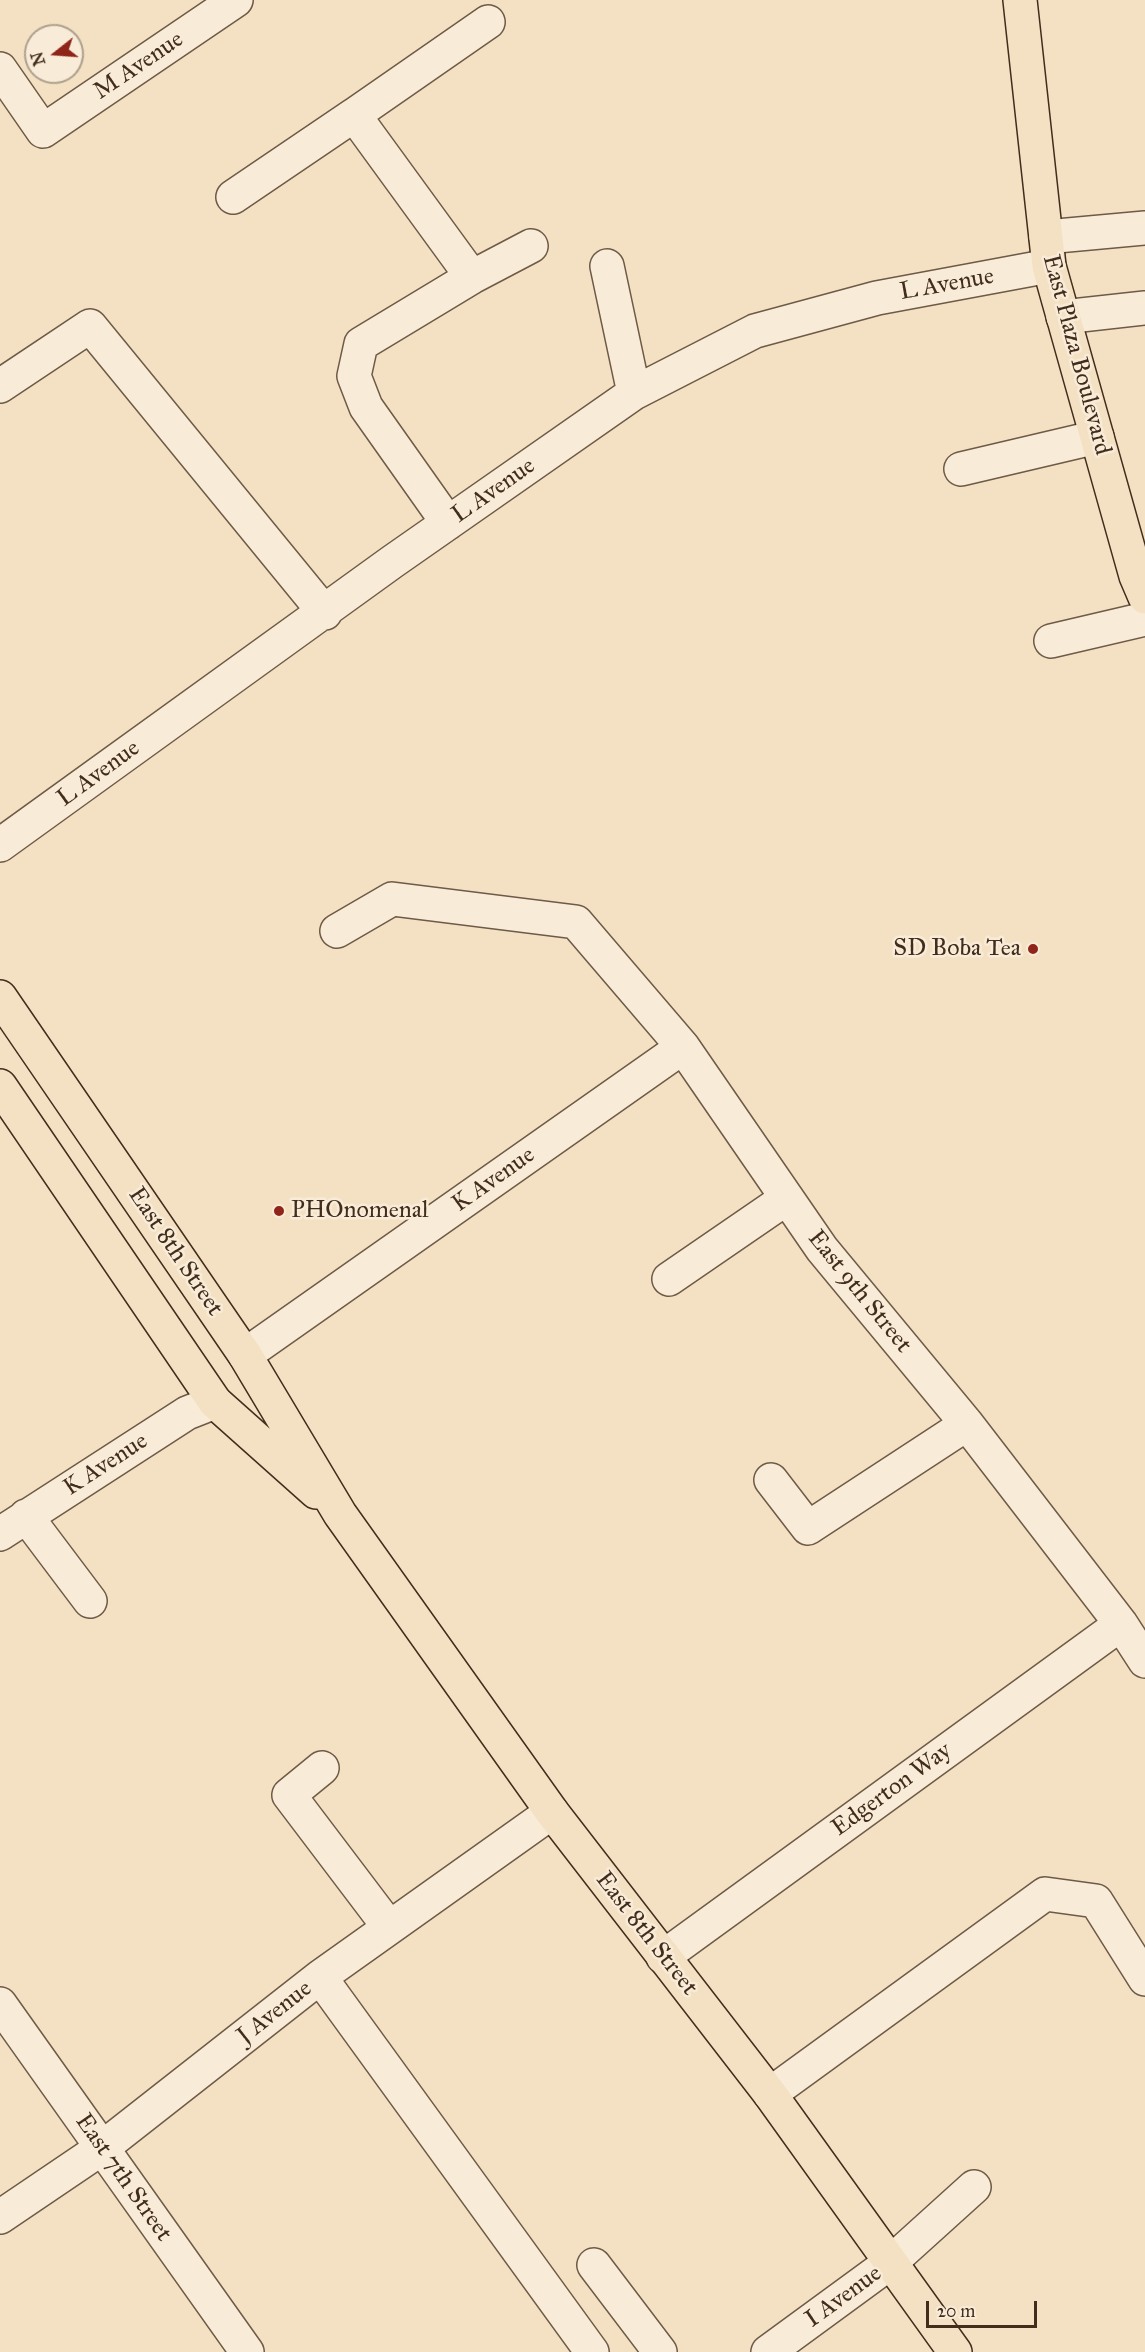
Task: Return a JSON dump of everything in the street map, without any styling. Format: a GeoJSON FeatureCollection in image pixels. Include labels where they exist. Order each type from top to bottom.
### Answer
{"type":"FeatureCollection","features":[{"type":"Feature","properties":{"kind":"main road","name":"East Plaza Boulevard"},"geometry":{"type":"LineString","coordinates":[[1020,0],[1048,251],[1097,437],[1136,576],[1145,597]]}},
{"type":"Feature","properties":{"kind":"main road","name":"East 8th Street"},"geometry":{"type":"LineString","coordinates":[[0,997],[245,1355],[340,1514],[552,1812],[770,2094],[955,2352]]}},
{"type":"Feature","properties":{"kind":"main road","name":"East 8th Street"},"geometry":{"type":"LineString","coordinates":[[0,1086],[215,1402],[340,1514]]}},
{"type":"Feature","properties":{"kind":"street","name":"M Avenue"},"geometry":{"type":"LineString","coordinates":[[0,69],[42,131],[236,0]]}},
{"type":"Feature","properties":{"kind":"street"},"geometry":{"type":"LineString","coordinates":[[233,197],[488,22]]}},
{"type":"Feature","properties":{"kind":"street"},"geometry":{"type":"LineString","coordinates":[[354,115],[472,277]]}},
{"type":"Feature","properties":{"kind":"street","name":"L Avenue"},"geometry":{"type":"LineString","coordinates":[[0,846],[448,523],[634,393],[755,331],[1048,251],[1145,228]]}},
{"type":"Feature","properties":{"kind":"street"},"geometry":{"type":"LineString","coordinates":[[448,523],[366,407],[354,376],[361,345],[472,277],[531,246]]}},
{"type":"Feature","properties":{"kind":"street"},"geometry":{"type":"LineString","coordinates":[[607,266],[634,393]]}},
{"type":"Feature","properties":{"kind":"street"},"geometry":{"type":"LineString","coordinates":[[1064,317],[1145,308]]}},
{"type":"Feature","properties":{"kind":"street"},"geometry":{"type":"LineString","coordinates":[[0,386],[90,326],[325,613]]}},
{"type":"Feature","properties":{"kind":"street"},"geometry":{"type":"LineString","coordinates":[[961,469],[1097,437]]}},
{"type":"Feature","properties":{"kind":"street"},"geometry":{"type":"LineString","coordinates":[[1051,641],[1145,619]]}},
{"type":"Feature","properties":{"kind":"street","name":"East 9th Street"},"geometry":{"type":"LineString","coordinates":[[337,931],[392,899],[576,922],[683,1047],[822,1249],[967,1424],[1121,1624],[1145,1661]]}},
{"type":"Feature","properties":{"kind":"street","name":"K Avenue"},"geometry":{"type":"LineString","coordinates":[[245,1355],[683,1047]]}},
{"type":"Feature","properties":{"kind":"street"},"geometry":{"type":"LineString","coordinates":[[669,1278],[787,1198]]}},
{"type":"Feature","properties":{"kind":"street","name":"K Avenue"},"geometry":{"type":"LineString","coordinates":[[13,1525],[187,1413],[215,1402]]}},
{"type":"Feature","properties":{"kind":"street"},"geometry":{"type":"LineString","coordinates":[[771,1480],[808,1528],[967,1424]]}},
{"type":"Feature","properties":{"kind":"street"},"geometry":{"type":"LineString","coordinates":[[13,1525],[90,1601]]}},
{"type":"Feature","properties":{"kind":"street","name":"Edgerton Way"},"geometry":{"type":"LineString","coordinates":[[663,1957],[1121,1624]]}},
{"type":"Feature","properties":{"kind":"street"},"geometry":{"type":"LineString","coordinates":[[322,1768],[289,1795],[389,1927]]}},
{"type":"Feature","properties":{"kind":"street","name":"J Avenue"},"geometry":{"type":"LineString","coordinates":[[0,2217],[102,2148],[320,1977],[552,1812]]}},
{"type":"Feature","properties":{"kind":"street"},"geometry":{"type":"LineString","coordinates":[[770,2094],[1045,1894],[1096,1901],[1145,1979]]}},
{"type":"Feature","properties":{"kind":"street"},"geometry":{"type":"LineString","coordinates":[[320,1977],[592,2352]]}},
{"type":"Feature","properties":{"kind":"street","name":"East 7th Street"},"geometry":{"type":"LineString","coordinates":[[0,2004],[248,2352]]}},
{"type":"Feature","properties":{"kind":"street","name":"I Avenue"},"geometry":{"type":"LineString","coordinates":[[768,2352],[891,2262],[974,2187]]}},
{"type":"Feature","properties":{"kind":"street"},"geometry":{"type":"LineString","coordinates":[[594,2265],[660,2352]]}},
{"type":"Feature","properties":{"kind":"place","name":"SD Boba Tea"},"geometry":{"type":"Point","coordinates":[1033,949]}},
{"type":"Feature","properties":{"kind":"place","name":"PHOnomenal"},"geometry":{"type":"Point","coordinates":[279,1211]}}]}
